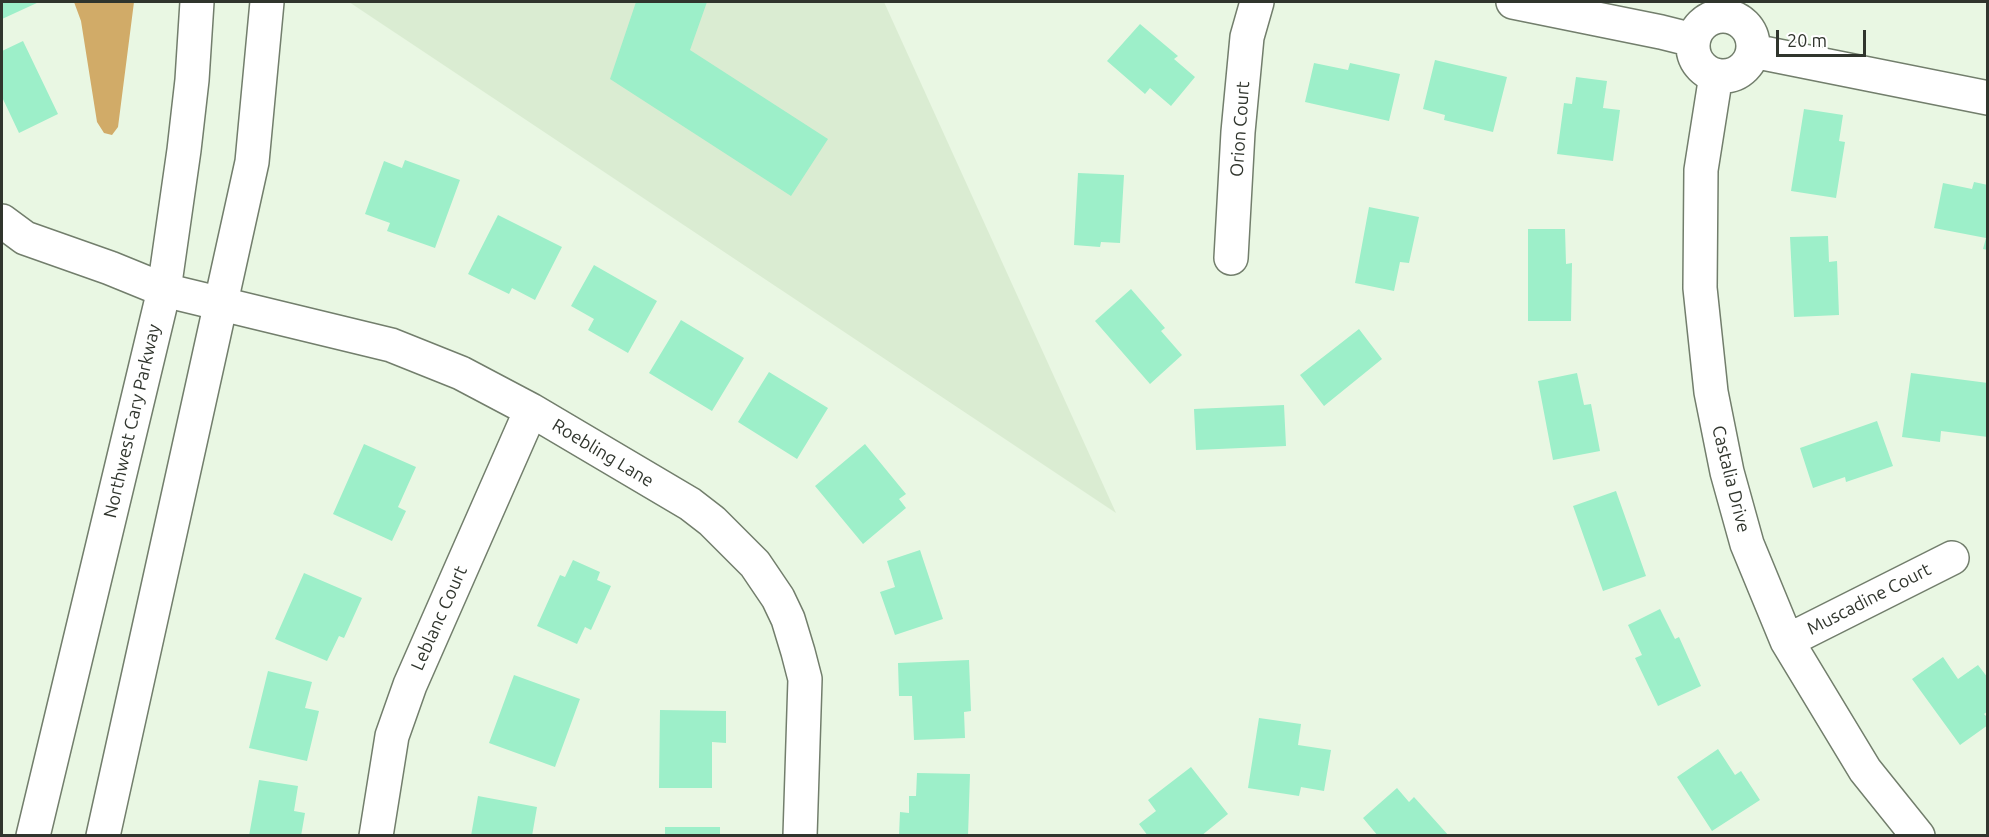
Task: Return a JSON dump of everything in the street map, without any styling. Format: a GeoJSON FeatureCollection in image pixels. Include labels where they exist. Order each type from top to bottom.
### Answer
{"type":"FeatureCollection","features":[{"type":"Feature","properties":{"kind":"street","name":"Northwest Cary Parkway"},"geometry":{"type":"LineString","coordinates":[[33,836],[164,290],[186,139],[193,69],[196,2]]}},
{"type":"Feature","properties":{"kind":"street"},"geometry":{"type":"LineString","coordinates":[[103,836],[252,162],[267,2]]}},
{"type":"Feature","properties":{"kind":"street","name":"Orion Court"},"geometry":{"type":"LineString","coordinates":[[1231,258],[1238,132],[1247,37],[1257,2]]}},
{"type":"Feature","properties":{"kind":"street"},"geometry":{"type":"LineString","coordinates":[[1513,2],[1693,40]]}},
{"type":"Feature","properties":{"kind":"street"},"geometry":{"type":"LineString","coordinates":[[1728,8],[1750,32],[1753,41],[1752,51],[1749,60],[1735,74],[1716,75],[1707,72],[1695,58],[1693,40],[1701,24],[1728,8]]}},
{"type":"Feature","properties":{"kind":"street"},"geometry":{"type":"LineString","coordinates":[[1752,51],[1988,98]]}},
{"type":"Feature","properties":{"kind":"street","name":"Castalia Drive"},"geometry":{"type":"LineString","coordinates":[[1716,75],[1701,170],[1700,288],[1711,392],[1727,472],[1747,544],[1787,641],[1865,770],[1918,836]]}},
{"type":"Feature","properties":{"kind":"street","name":"Roebling Lane"},"geometry":{"type":"LineString","coordinates":[[2,221],[25,238],[164,290],[391,345],[461,373],[531,410],[690,504],[712,521],[755,564],[778,598],[788,619],[805,679],[800,836]]}},
{"type":"Feature","properties":{"kind":"street","name":"Leblanc Court"},"geometry":{"type":"LineString","coordinates":[[376,836],[393,736],[410,685],[531,410]]}},
{"type":"Feature","properties":{"kind":"street","name":"Muscadine Court"},"geometry":{"type":"LineString","coordinates":[[1787,641],[1952,558]]}},
{"type":"Feature","properties":{"kind":"shaded area"},"geometry":{"type":"Polygon","coordinates":[[[74,2],[134,2],[118,127],[112,135],[104,133],[97,122],[81,21],[74,2]]]}},
{"type":"Feature","properties":{"kind":"shaded area"},"geometry":{"type":"Polygon","coordinates":[[[349,2],[884,2],[1116,513],[349,2]]]}},
{"type":"Feature","properties":{"kind":"building"},"geometry":{"type":"Polygon","coordinates":[[[2,2],[39,2],[2,19],[2,2]]]}},
{"type":"Feature","properties":{"kind":"building"},"geometry":{"type":"Polygon","coordinates":[[[636,2],[707,2],[690,50],[828,139],[791,196],[610,79],[636,2]]]}},
{"type":"Feature","properties":{"kind":"building"},"geometry":{"type":"Polygon","coordinates":[[[1140,24],[1178,56],[1174,59],[1195,77],[1171,106],[1150,88],[1145,94],[1107,61],[1140,24]]]}},
{"type":"Feature","properties":{"kind":"building"},"geometry":{"type":"Polygon","coordinates":[[[23,41],[58,114],[19,133],[2,97],[2,51],[23,41]]]}},
{"type":"Feature","properties":{"kind":"building"},"geometry":{"type":"Polygon","coordinates":[[[1435,60],[1507,77],[1493,132],[1444,120],[1445,115],[1423,109],[1435,60]]]}},
{"type":"Feature","properties":{"kind":"building"},"geometry":{"type":"Polygon","coordinates":[[[1314,63],[1348,70],[1350,63],[1400,74],[1389,121],[1305,102],[1314,63]]]}},
{"type":"Feature","properties":{"kind":"building"},"geometry":{"type":"Polygon","coordinates":[[[1576,77],[1607,81],[1603,108],[1620,110],[1613,161],[1557,154],[1564,103],[1572,104],[1576,77]]]}},
{"type":"Feature","properties":{"kind":"building"},"geometry":{"type":"Polygon","coordinates":[[[1804,109],[1843,115],[1839,141],[1845,142],[1836,198],[1791,191],[1804,109]]]}},
{"type":"Feature","properties":{"kind":"building"},"geometry":{"type":"Polygon","coordinates":[[[405,160],[460,180],[435,248],[387,231],[390,223],[365,214],[384,161],[402,168],[405,160]]]}},
{"type":"Feature","properties":{"kind":"building"},"geometry":{"type":"Polygon","coordinates":[[[1078,173],[1124,175],[1120,243],[1101,242],[1100,247],[1074,245],[1078,173]]]}},
{"type":"Feature","properties":{"kind":"building"},"geometry":{"type":"Polygon","coordinates":[[[1974,182],[1988,185],[1988,250],[1983,249],[1986,238],[1934,228],[1943,183],[1972,189],[1974,182]]]}},
{"type":"Feature","properties":{"kind":"building"},"geometry":{"type":"Polygon","coordinates":[[[1369,207],[1419,217],[1409,263],[1400,262],[1394,291],[1355,283],[1369,207]]]}},
{"type":"Feature","properties":{"kind":"building"},"geometry":{"type":"Polygon","coordinates":[[[498,215],[562,247],[535,300],[512,288],[509,294],[468,274],[498,215]]]}},
{"type":"Feature","properties":{"kind":"building"},"geometry":{"type":"Polygon","coordinates":[[[1528,229],[1565,229],[1566,264],[1572,263],[1571,321],[1528,321],[1528,229]]]}},
{"type":"Feature","properties":{"kind":"building"},"geometry":{"type":"Polygon","coordinates":[[[1828,236],[1829,262],[1837,261],[1839,315],[1794,317],[1790,237],[1828,236]]]}},
{"type":"Feature","properties":{"kind":"building"},"geometry":{"type":"Polygon","coordinates":[[[594,265],[657,301],[628,353],[588,330],[594,319],[571,306],[594,265]]]}},
{"type":"Feature","properties":{"kind":"building"},"geometry":{"type":"Polygon","coordinates":[[[1131,289],[1165,328],[1161,331],[1182,355],[1150,384],[1095,321],[1131,289]]]}},
{"type":"Feature","properties":{"kind":"building"},"geometry":{"type":"Polygon","coordinates":[[[681,320],[744,358],[712,411],[649,373],[681,320]]]}},
{"type":"Feature","properties":{"kind":"building"},"geometry":{"type":"Polygon","coordinates":[[[1359,329],[1382,359],[1324,406],[1300,375],[1359,329]]]}},
{"type":"Feature","properties":{"kind":"building"},"geometry":{"type":"Polygon","coordinates":[[[769,372],[828,408],[797,459],[738,422],[769,372]]]}},
{"type":"Feature","properties":{"kind":"building"},"geometry":{"type":"Polygon","coordinates":[[[1577,373],[1584,405],[1591,404],[1600,451],[1553,460],[1538,381],[1577,373]]]}},
{"type":"Feature","properties":{"kind":"building"},"geometry":{"type":"Polygon","coordinates":[[[1911,373],[1988,383],[1988,437],[1941,431],[1940,442],[1902,437],[1911,373]]]}},
{"type":"Feature","properties":{"kind":"building"},"geometry":{"type":"Polygon","coordinates":[[[1284,405],[1286,446],[1196,450],[1194,409],[1284,405]]]}},
{"type":"Feature","properties":{"kind":"building"},"geometry":{"type":"Polygon","coordinates":[[[1877,421],[1893,466],[1846,482],[1845,477],[1813,488],[1800,448],[1877,421]]]}},
{"type":"Feature","properties":{"kind":"building"},"geometry":{"type":"Polygon","coordinates":[[[364,444],[416,467],[398,507],[406,511],[392,541],[333,514],[364,444]]]}},
{"type":"Feature","properties":{"kind":"building"},"geometry":{"type":"Polygon","coordinates":[[[865,444],[906,494],[899,499],[906,508],[863,544],[815,486],[865,444]]]}},
{"type":"Feature","properties":{"kind":"building"},"geometry":{"type":"Polygon","coordinates":[[[1616,491],[1646,576],[1603,591],[1573,506],[1616,491]]]}},
{"type":"Feature","properties":{"kind":"building"},"geometry":{"type":"Polygon","coordinates":[[[920,550],[943,619],[895,635],[880,592],[895,587],[887,561],[920,550]]]}},
{"type":"Feature","properties":{"kind":"building"},"geometry":{"type":"Polygon","coordinates":[[[573,560],[600,572],[597,580],[611,586],[591,630],[585,627],[577,644],[537,626],[560,575],[565,577],[573,560]]]}},
{"type":"Feature","properties":{"kind":"building"},"geometry":{"type":"Polygon","coordinates":[[[304,573],[362,598],[344,638],[339,636],[327,661],[275,639],[304,573]]]}},
{"type":"Feature","properties":{"kind":"building"},"geometry":{"type":"Polygon","coordinates":[[[1660,609],[1675,639],[1679,637],[1701,686],[1658,706],[1635,658],[1642,655],[1628,625],[1660,609]]]}},
{"type":"Feature","properties":{"kind":"building"},"geometry":{"type":"Polygon","coordinates":[[[1943,657],[1958,679],[1978,665],[1988,678],[1988,711],[1984,714],[1988,718],[1988,725],[1960,745],[1912,679],[1943,657]]]}},
{"type":"Feature","properties":{"kind":"building"},"geometry":{"type":"Polygon","coordinates":[[[969,660],[971,711],[964,712],[965,738],[914,740],[912,696],[899,696],[898,663],[969,660]]]}},
{"type":"Feature","properties":{"kind":"building"},"geometry":{"type":"Polygon","coordinates":[[[268,671],[312,682],[305,708],[319,711],[307,761],[249,748],[268,671]]]}},
{"type":"Feature","properties":{"kind":"building"},"geometry":{"type":"Polygon","coordinates":[[[514,675],[580,699],[555,767],[489,743],[514,675]]]}},
{"type":"Feature","properties":{"kind":"building"},"geometry":{"type":"Polygon","coordinates":[[[660,710],[726,711],[726,743],[712,742],[712,788],[659,788],[660,710]]]}},
{"type":"Feature","properties":{"kind":"building"},"geometry":{"type":"Polygon","coordinates":[[[1259,718],[1301,724],[1298,745],[1331,750],[1324,791],[1301,787],[1299,796],[1248,788],[1259,718]]]}},
{"type":"Feature","properties":{"kind":"building"},"geometry":{"type":"Polygon","coordinates":[[[1718,749],[1735,775],[1741,771],[1760,800],[1712,831],[1677,777],[1718,749]]]}},
{"type":"Feature","properties":{"kind":"building"},"geometry":{"type":"Polygon","coordinates":[[[1191,767],[1228,814],[1201,836],[1148,836],[1139,824],[1156,811],[1148,800],[1191,767]]]}},
{"type":"Feature","properties":{"kind":"building"},"geometry":{"type":"Polygon","coordinates":[[[917,773],[970,774],[968,836],[899,836],[900,812],[909,813],[909,796],[916,796],[917,773]]]}},
{"type":"Feature","properties":{"kind":"building"},"geometry":{"type":"Polygon","coordinates":[[[259,780],[298,786],[294,811],[305,813],[301,836],[249,836],[259,780]]]}},
{"type":"Feature","properties":{"kind":"building"},"geometry":{"type":"Polygon","coordinates":[[[1397,788],[1409,802],[1414,797],[1449,836],[1378,836],[1363,818],[1397,788]]]}},
{"type":"Feature","properties":{"kind":"building"},"geometry":{"type":"Polygon","coordinates":[[[478,796],[537,807],[532,836],[471,836],[478,796]]]}},
{"type":"Feature","properties":{"kind":"building"},"geometry":{"type":"Polygon","coordinates":[[[665,827],[720,827],[720,836],[665,836],[665,827]]]}}]}
